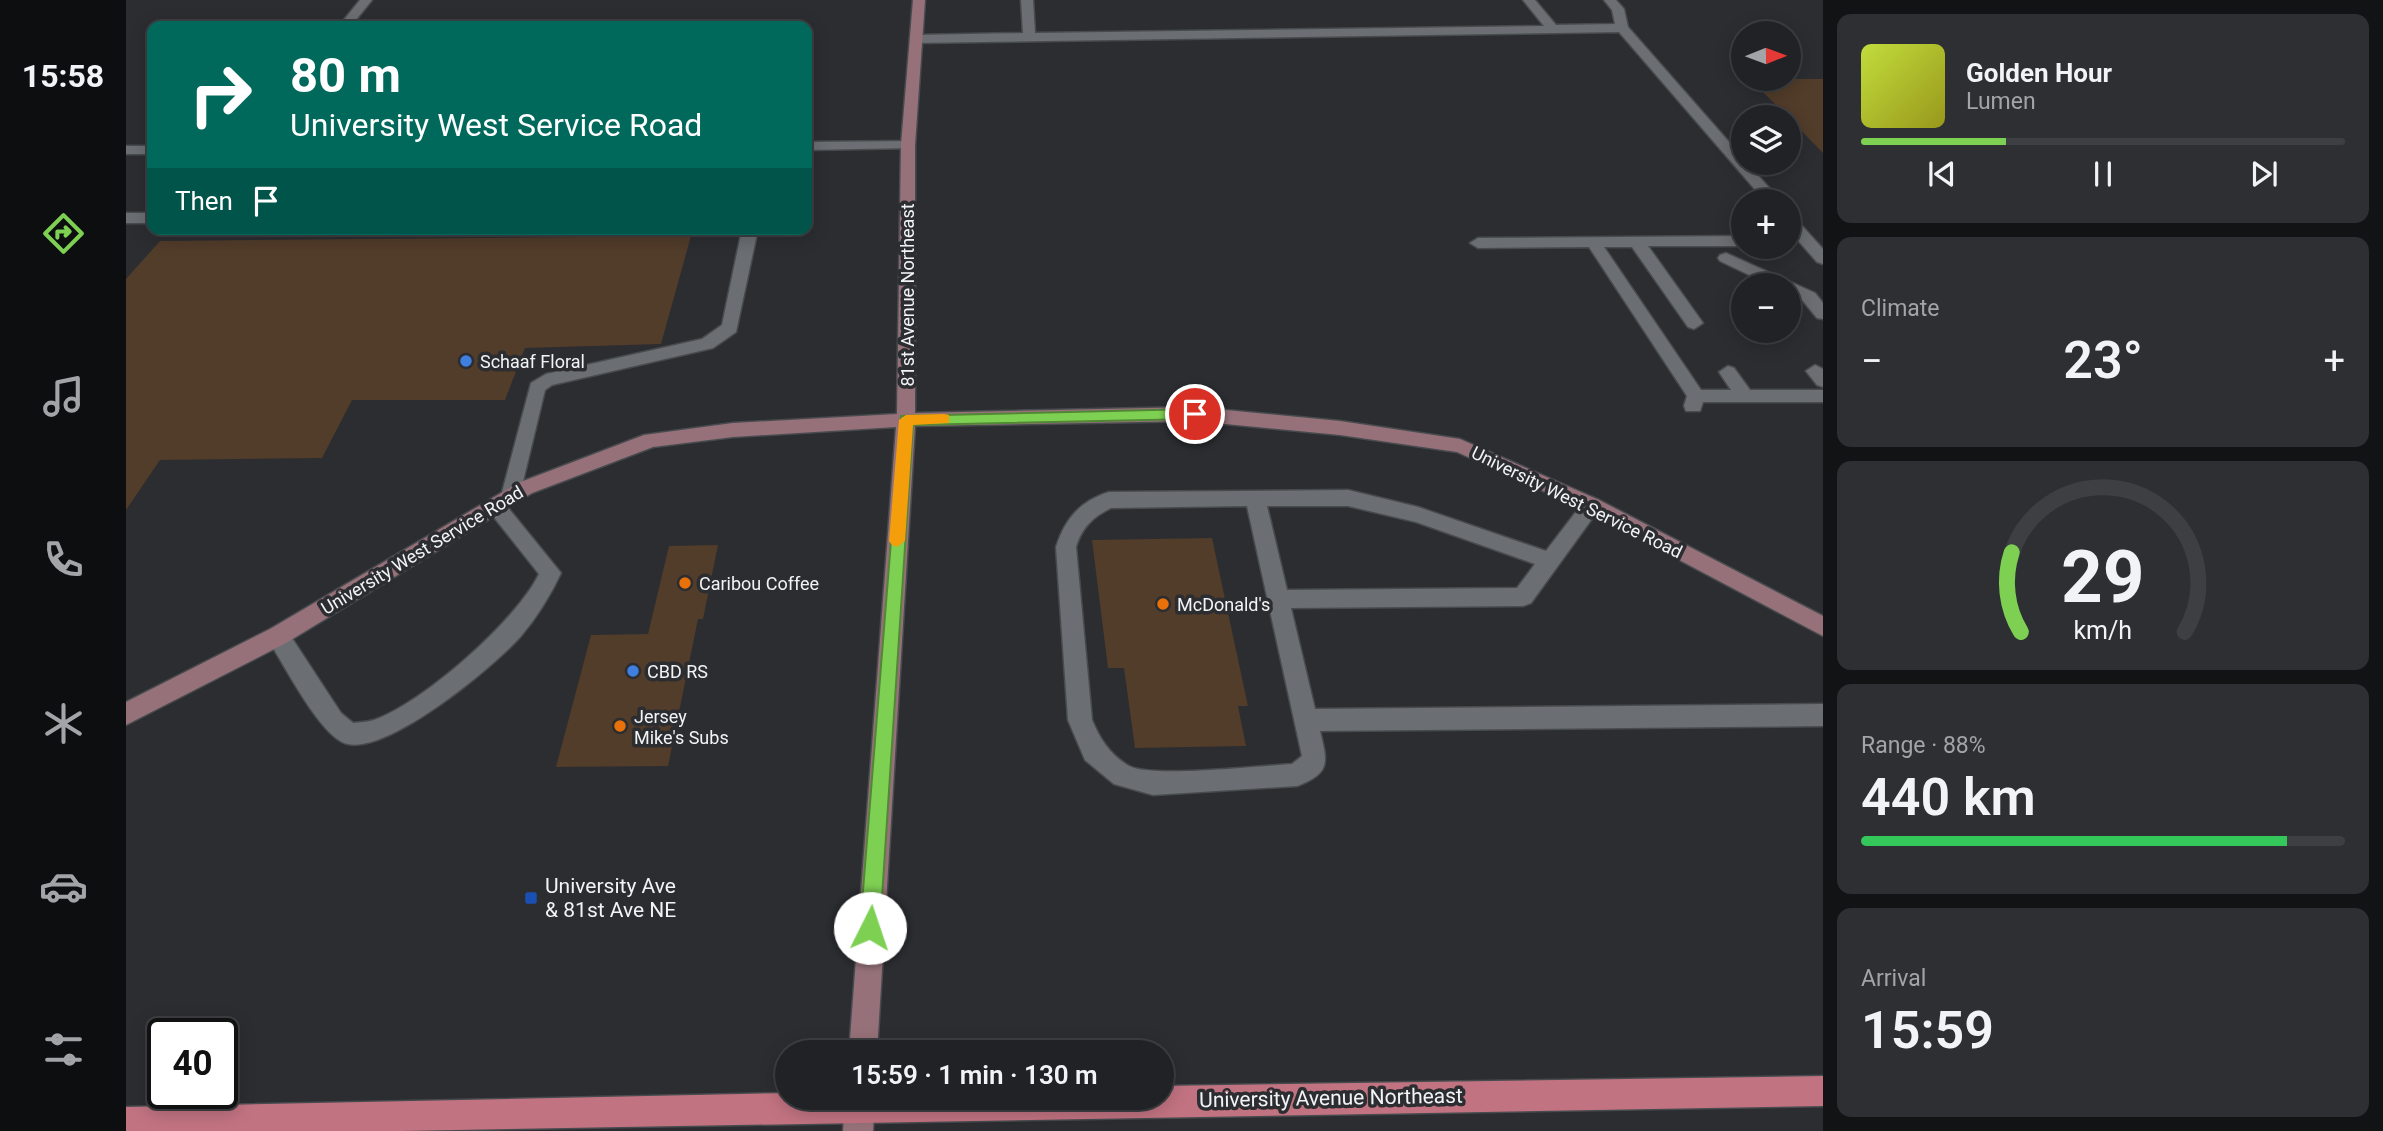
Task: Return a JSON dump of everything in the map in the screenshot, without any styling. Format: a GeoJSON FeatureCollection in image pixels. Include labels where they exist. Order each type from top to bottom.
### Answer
{"type":"FeatureCollection","features":[{"type":"Feature","properties":{"kind":"main road","name":"University Avenue Northeast"},"geometry":{"type":"LineString","coordinates":[[126,1122],[859,1111],[1823,1091]]}},
{"type":"Feature","properties":{"kind":"street"},"geometry":{"type":"LineString","coordinates":[[349,21],[366,0]]}},
{"type":"Feature","properties":{"kind":"street","name":"81st Avenue Northeast"},"geometry":{"type":"LineString","coordinates":[[864,1040],[906,420],[908,145],[919,0]]}},
{"type":"Feature","properties":{"kind":"street"},"geometry":{"type":"LineString","coordinates":[[1027,0],[1029,37]]}},
{"type":"Feature","properties":{"kind":"street"},"geometry":{"type":"LineString","coordinates":[[1529,0],[1553,29]]}},
{"type":"Feature","properties":{"kind":"street"},"geometry":{"type":"LineString","coordinates":[[1610,0],[1618,9],[1622,28],[1763,189]]}},
{"type":"Feature","properties":{"kind":"street"},"geometry":{"type":"LineString","coordinates":[[916,39],[1622,28]]}},
{"type":"Feature","properties":{"kind":"street"},"geometry":{"type":"LineString","coordinates":[[812,146],[908,145]]}},
{"type":"Feature","properties":{"kind":"street"},"geometry":{"type":"LineString","coordinates":[[126,150],[147,150]]}},
{"type":"Feature","properties":{"kind":"street"},"geometry":{"type":"LineString","coordinates":[[126,218],[147,218]]}},
{"type":"Feature","properties":{"kind":"street"},"geometry":{"type":"LineString","coordinates":[[1801,233],[1823,259]]}},
{"type":"Feature","properties":{"kind":"street"},"geometry":{"type":"LineString","coordinates":[[278,636],[333,721],[349,734],[378,730],[434,698],[512,631],[540,594],[550,572],[502,502],[537,387],[546,380],[707,344],[730,328],[749,235]]}},
{"type":"Feature","properties":{"kind":"street"},"geometry":{"type":"LineString","coordinates":[[1801,239],[1806,239]]}},
{"type":"Feature","properties":{"kind":"street"},"geometry":{"type":"LineString","coordinates":[[1713,241],[1738,273]]}},
{"type":"Feature","properties":{"kind":"street"},"geometry":{"type":"LineString","coordinates":[[1478,243],[1731,241]]}},
{"type":"Feature","properties":{"kind":"street"},"geometry":{"type":"LineString","coordinates":[[1594,243],[1694,401],[1745,396],[1823,396]]}},
{"type":"Feature","properties":{"kind":"street"},"geometry":{"type":"LineString","coordinates":[[1637,243],[1694,323]]}},
{"type":"Feature","properties":{"kind":"street"},"geometry":{"type":"LineString","coordinates":[[1726,258],[1758,273]]}},
{"type":"Feature","properties":{"kind":"street"},"geometry":{"type":"LineString","coordinates":[[1801,294],[1809,298],[1823,314]]}},
{"type":"Feature","properties":{"kind":"street"},"geometry":{"type":"LineString","coordinates":[[1728,372],[1745,396]]}},
{"type":"Feature","properties":{"kind":"street","name":"University West Service Road"},"geometry":{"type":"LineString","coordinates":[[126,714],[278,636],[525,488],[651,440],[733,430],[906,420],[1195,414],[1340,428],[1460,446],[1592,505],[1823,627]]}},
{"type":"Feature","properties":{"kind":"street"},"geometry":{"type":"LineString","coordinates":[[1255,499],[1315,760],[1297,775],[1153,783],[1124,776],[1094,752],[1080,720],[1066,547],[1071,529],[1089,509],[1109,499],[1348,498],[1418,515],[1550,561]]}},
{"type":"Feature","properties":{"kind":"street"},"geometry":{"type":"LineString","coordinates":[[1279,599],[1523,597],[1592,505]]}},
{"type":"Feature","properties":{"kind":"street"},"geometry":{"type":"LineString","coordinates":[[1307,720],[1823,715]]}},
{"type":"Feature","properties":{"kind":"building"},"geometry":{"type":"Polygon","coordinates":[[[1801,79],[1823,79],[1823,153],[1801,130],[1801,105],[1776,105],[1762,91],[1801,91],[1801,79]]]}},
{"type":"Feature","properties":{"kind":"building"},"geometry":{"type":"Polygon","coordinates":[[[691,236],[661,344],[525,348],[505,400],[352,400],[322,458],[160,460],[126,510],[126,279],[160,241],[691,236]]]}},
{"type":"Feature","properties":{"kind":"building","name":"McDonald's"},"geometry":{"type":"Polygon","coordinates":[[[1212,538],[1248,706],[1238,706],[1246,746],[1135,748],[1124,668],[1108,668],[1092,540],[1212,538]]]}},
{"type":"Feature","properties":{"kind":"building"},"geometry":{"type":"Polygon","coordinates":[[[718,545],[703,619],[698,619],[668,766],[556,767],[591,635],[648,634],[669,546],[718,545]]]}},
{"type":"Feature","properties":{"kind":"slow traffic"},"geometry":{"type":"LineString","coordinates":[[897,541],[906,420],[944,419]]}},
{"type":"Feature","properties":{"kind":"place","name":"Schaaf Floral"},"geometry":{"type":"Point","coordinates":[466,361]}},
{"type":"Feature","properties":{"kind":"place","name":"Caribou Coffee"},"geometry":{"type":"Point","coordinates":[685,583]}},
{"type":"Feature","properties":{"kind":"place","name":"McDonald's"},"geometry":{"type":"Point","coordinates":[1163,604]}},
{"type":"Feature","properties":{"kind":"place","name":"CBD RS"},"geometry":{"type":"Point","coordinates":[633,671]}},
{"type":"Feature","properties":{"kind":"place","name":"Jersey Mike's Subs"},"geometry":{"type":"Point","coordinates":[620,726]}},
{"type":"Feature","properties":{"kind":"place","name":"University Ave & 81st Ave NE"},"geometry":{"type":"Point","coordinates":[531,898]}},
{"type":"Feature","properties":{"kind":"route"},"geometry":{"type":"LineString","coordinates":[[870,928],[906,420],[1195,414]]}}]}
